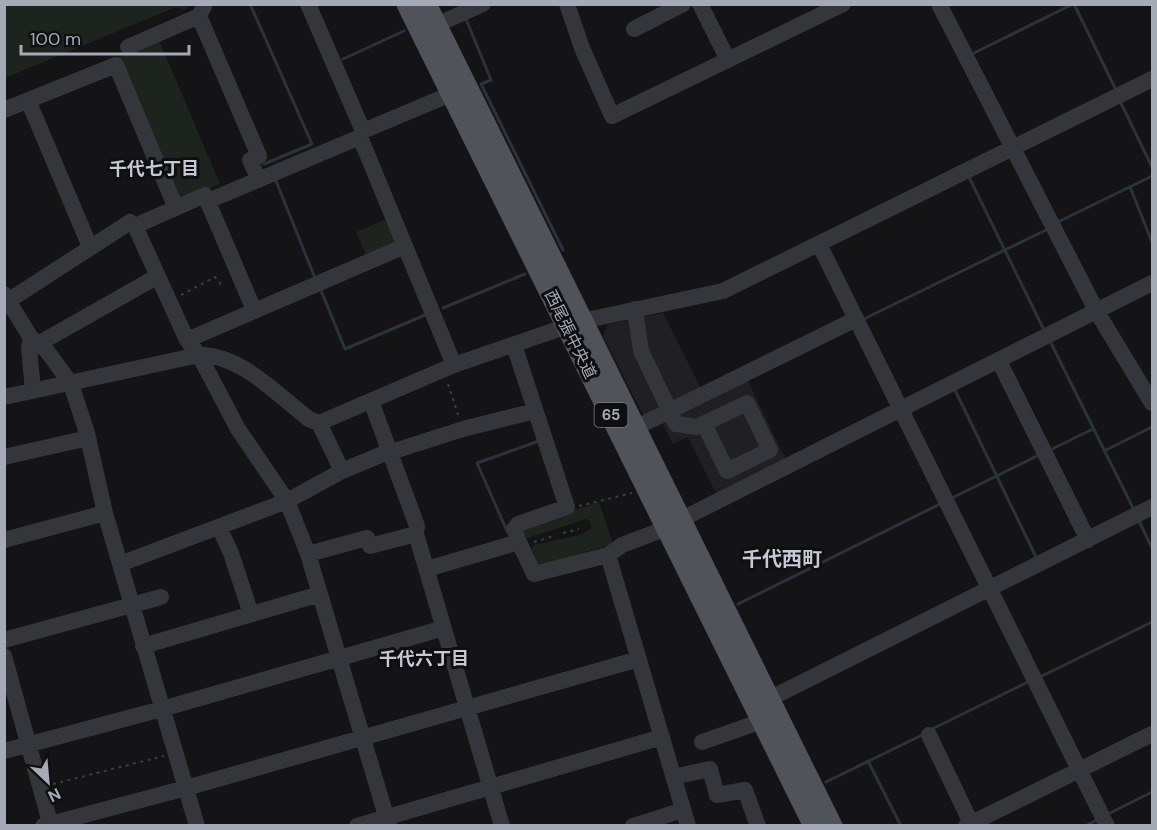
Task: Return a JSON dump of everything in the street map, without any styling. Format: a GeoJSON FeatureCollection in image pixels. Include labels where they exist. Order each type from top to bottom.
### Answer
{"type":"FeatureCollection","features":[{"type":"Feature","properties":{"kind":"main road","name":"西尾張中央道"},"geometry":{"type":"LineString","coordinates":[[407,4],[451,94],[575,324],[635,428],[674,524],[762,721],[814,825]]}},
{"type":"Feature","properties":{"kind":"main road","name":"西尾張中央道"},"geometry":{"type":"LineString","coordinates":[[426,4],[575,324],[647,487],[674,524],[769,699],[832,825]]}},
{"type":"Feature","properties":{"kind":"street"},"geometry":{"type":"LineString","coordinates":[[308,4],[362,134],[448,367]]}},
{"type":"Feature","properties":{"kind":"street"},"geometry":{"type":"LineString","coordinates":[[436,25],[483,4]]}},
{"type":"Feature","properties":{"kind":"street"},"geometry":{"type":"LineString","coordinates":[[567,4],[582,48],[612,116],[843,4]]}},
{"type":"Feature","properties":{"kind":"street"},"geometry":{"type":"LineString","coordinates":[[634,30],[683,4]]}},
{"type":"Feature","properties":{"kind":"street"},"geometry":{"type":"LineString","coordinates":[[700,4],[728,60]]}},
{"type":"Feature","properties":{"kind":"street"},"geometry":{"type":"LineString","coordinates":[[939,4],[1097,312],[1152,403]]}},
{"type":"Feature","properties":{"kind":"street"},"geometry":{"type":"LineString","coordinates":[[128,47],[202,10],[259,156],[250,160],[259,180]]}},
{"type":"Feature","properties":{"kind":"street"},"geometry":{"type":"LineString","coordinates":[[4,110],[116,65],[176,208]]}},
{"type":"Feature","properties":{"kind":"street"},"geometry":{"type":"LineString","coordinates":[[4,397],[199,355],[213,355],[230,360],[309,419],[320,423],[448,367],[575,324],[723,291],[1152,79]]}},
{"type":"Feature","properties":{"kind":"street"},"geometry":{"type":"LineString","coordinates":[[208,201],[451,94]]}},
{"type":"Feature","properties":{"kind":"street"},"geometry":{"type":"LineString","coordinates":[[28,100],[90,246]]}},
{"type":"Feature","properties":{"kind":"street"},"geometry":{"type":"LineString","coordinates":[[135,226],[206,195],[254,310]]}},
{"type":"Feature","properties":{"kind":"street"},"geometry":{"type":"LineString","coordinates":[[197,825],[105,513],[88,438],[71,384],[47,351],[34,341],[6,301],[130,222],[135,226],[187,340],[199,355],[238,429],[287,501],[308,554],[388,821]]}},
{"type":"Feature","properties":{"kind":"street"},"geometry":{"type":"LineString","coordinates":[[819,244],[1107,825]]}},
{"type":"Feature","properties":{"kind":"street"},"geometry":{"type":"LineString","coordinates":[[187,340],[405,246]]}},
{"type":"Feature","properties":{"kind":"street"},"geometry":{"type":"LineString","coordinates":[[33,391],[29,347],[34,341],[158,276]]}},
{"type":"Feature","properties":{"kind":"street"},"geometry":{"type":"LineString","coordinates":[[514,345],[567,507],[518,524],[514,529],[534,574],[608,555],[622,545],[674,524],[1152,283]]}},
{"type":"Feature","properties":{"kind":"street"},"geometry":{"type":"LineString","coordinates":[[635,309],[641,351],[676,424],[698,427],[704,424]]}},
{"type":"Feature","properties":{"kind":"street"},"geometry":{"type":"LineString","coordinates":[[635,428],[856,319]]}},
{"type":"Feature","properties":{"kind":"street"},"geometry":{"type":"LineString","coordinates":[[999,361],[1088,540]]}},
{"type":"Feature","properties":{"kind":"street"},"geometry":{"type":"LineString","coordinates":[[371,401],[417,526],[416,534],[502,825]]}},
{"type":"Feature","properties":{"kind":"street"},"geometry":{"type":"LineString","coordinates":[[120,564],[287,501],[342,471],[390,452],[463,429],[535,411]]}},
{"type":"Feature","properties":{"kind":"street"},"geometry":{"type":"LineString","coordinates":[[320,423],[342,471]]}},
{"type":"Feature","properties":{"kind":"street"},"geometry":{"type":"LineString","coordinates":[[4,456],[88,438]]}},
{"type":"Feature","properties":{"kind":"street"},"geometry":{"type":"LineString","coordinates":[[769,699],[1152,507]]}},
{"type":"Feature","properties":{"kind":"street"},"geometry":{"type":"LineString","coordinates":[[4,540],[105,513]]}},
{"type":"Feature","properties":{"kind":"street"},"geometry":{"type":"LineString","coordinates":[[219,527],[231,553],[251,614]]}},
{"type":"Feature","properties":{"kind":"street"},"geometry":{"type":"LineString","coordinates":[[308,554],[367,538],[370,546],[416,534]]}},
{"type":"Feature","properties":{"kind":"street"},"geometry":{"type":"LineString","coordinates":[[427,570],[520,544]]}},
{"type":"Feature","properties":{"kind":"street"},"geometry":{"type":"LineString","coordinates":[[608,555],[685,818],[633,825]]}},
{"type":"Feature","properties":{"kind":"street"},"geometry":{"type":"LineString","coordinates":[[143,646],[320,594]]}},
{"type":"Feature","properties":{"kind":"street"},"geometry":{"type":"LineString","coordinates":[[4,640],[161,597]]}},
{"type":"Feature","properties":{"kind":"street"},"geometry":{"type":"LineString","coordinates":[[4,751],[162,710],[444,628]]}},
{"type":"Feature","properties":{"kind":"street"},"geometry":{"type":"LineString","coordinates":[[4,656],[41,787],[48,825],[639,659]]}},
{"type":"Feature","properties":{"kind":"street"},"geometry":{"type":"LineString","coordinates":[[702,742],[762,721]]}},
{"type":"Feature","properties":{"kind":"street"},"geometry":{"type":"LineString","coordinates":[[929,735],[969,824],[1152,734]]}},
{"type":"Feature","properties":{"kind":"street"},"geometry":{"type":"LineString","coordinates":[[357,825],[388,821],[490,787],[662,737]]}},
{"type":"Feature","properties":{"kind":"street"},"geometry":{"type":"LineString","coordinates":[[673,777],[710,769],[717,795],[745,790],[758,825]]}},
{"type":"Feature","properties":{"kind":"path"},"geometry":{"type":"LineString","coordinates":[[169,301],[215,277],[222,286]]}},
{"type":"Feature","properties":{"kind":"path"},"geometry":{"type":"LineString","coordinates":[[448,367],[463,429]]}},
{"type":"Feature","properties":{"kind":"path"},"geometry":{"type":"LineString","coordinates":[[567,507],[634,493],[647,487]]}},
{"type":"Feature","properties":{"kind":"path"},"geometry":{"type":"LineString","coordinates":[[563,533],[579,528]]}},
{"type":"Feature","properties":{"kind":"path"},"geometry":{"type":"LineString","coordinates":[[520,544],[554,536]]}},
{"type":"Feature","properties":{"kind":"path"},"geometry":{"type":"LineString","coordinates":[[41,787],[176,753]]}},
{"type":"Feature","properties":{"kind":"shaded area"},"geometry":{"type":"Polygon","coordinates":[[[5,4],[191,5],[184,10],[176,7],[5,78],[5,4]]]}},
{"type":"Feature","properties":{"kind":"shaded area"},"geometry":{"type":"Polygon","coordinates":[[[159,40],[220,184],[184,199],[177,196],[118,57],[159,40]]]}},
{"type":"Feature","properties":{"kind":"shaded area"},"geometry":{"type":"Polygon","coordinates":[[[387,219],[396,239],[393,246],[367,257],[356,232],[387,219]]]}},
{"type":"Feature","properties":{"kind":"shaded area"},"geometry":{"type":"Polygon","coordinates":[[[663,313],[702,391],[645,419],[603,336],[608,324],[663,313]]]}},
{"type":"Feature","properties":{"kind":"shaded area"},"geometry":{"type":"Polygon","coordinates":[[[747,379],[787,462],[718,497],[688,437],[673,444],[661,420],[747,379]]]}},
{"type":"Feature","properties":{"kind":"shaded area"},"geometry":{"type":"Polygon","coordinates":[[[599,502],[612,541],[610,545],[544,564],[537,563],[532,548],[534,545],[580,535],[591,529],[591,522],[586,519],[528,538],[522,533],[524,527],[599,502]]]}},
{"type":"Feature","properties":{"kind":"waterway"},"geometry":{"type":"LineString","coordinates":[[250,4],[312,144],[264,164]]}},
{"type":"Feature","properties":{"kind":"waterway"},"geometry":{"type":"LineString","coordinates":[[972,54],[1073,4]]}},
{"type":"Feature","properties":{"kind":"waterway"},"geometry":{"type":"LineString","coordinates":[[1074,4],[1116,90]]}},
{"type":"Feature","properties":{"kind":"waterway"},"geometry":{"type":"LineString","coordinates":[[466,19],[491,80],[481,84],[563,250]]}},
{"type":"Feature","properties":{"kind":"waterway"},"geometry":{"type":"LineString","coordinates":[[343,59],[404,31]]}},
{"type":"Feature","properties":{"kind":"waterway"},"geometry":{"type":"LineString","coordinates":[[1120,101],[1152,167]]}},
{"type":"Feature","properties":{"kind":"waterway"},"geometry":{"type":"LineString","coordinates":[[1058,222],[1152,176]]}},
{"type":"Feature","properties":{"kind":"waterway"},"geometry":{"type":"LineString","coordinates":[[969,177],[1045,332]]}},
{"type":"Feature","properties":{"kind":"waterway"},"geometry":{"type":"LineString","coordinates":[[276,181],[315,278]]}},
{"type":"Feature","properties":{"kind":"waterway"},"geometry":{"type":"LineString","coordinates":[[1130,187],[1152,242]]}},
{"type":"Feature","properties":{"kind":"waterway"},"geometry":{"type":"LineString","coordinates":[[864,319],[1048,229]]}},
{"type":"Feature","properties":{"kind":"waterway"},"geometry":{"type":"LineString","coordinates":[[443,308],[525,274]]}},
{"type":"Feature","properties":{"kind":"waterway"},"geometry":{"type":"LineString","coordinates":[[320,288],[345,349],[425,315]]}},
{"type":"Feature","properties":{"kind":"waterway"},"geometry":{"type":"LineString","coordinates":[[1051,343],[1134,510]]}},
{"type":"Feature","properties":{"kind":"waterway"},"geometry":{"type":"LineString","coordinates":[[955,390],[1037,559]]}},
{"type":"Feature","properties":{"kind":"waterway"},"geometry":{"type":"LineString","coordinates":[[1104,451],[1152,427]]}},
{"type":"Feature","properties":{"kind":"waterway"},"geometry":{"type":"LineString","coordinates":[[1050,450],[1093,429]]}},
{"type":"Feature","properties":{"kind":"waterway"},"geometry":{"type":"LineString","coordinates":[[507,531],[477,463],[539,441]]}},
{"type":"Feature","properties":{"kind":"waterway"},"geometry":{"type":"LineString","coordinates":[[952,498],[1039,455]]}},
{"type":"Feature","properties":{"kind":"waterway"},"geometry":{"type":"LineString","coordinates":[[738,604],[940,504]]}},
{"type":"Feature","properties":{"kind":"waterway"},"geometry":{"type":"LineString","coordinates":[[1139,521],[1152,548]]}},
{"type":"Feature","properties":{"kind":"waterway"},"geometry":{"type":"LineString","coordinates":[[1040,677],[1152,622]]}},
{"type":"Feature","properties":{"kind":"waterway"},"geometry":{"type":"LineString","coordinates":[[932,729],[1028,682]]}},
{"type":"Feature","properties":{"kind":"waterway"},"geometry":{"type":"LineString","coordinates":[[826,782],[924,734]]}},
{"type":"Feature","properties":{"kind":"waterway"},"geometry":{"type":"LineString","coordinates":[[868,761],[901,826]]}},
{"type":"Feature","properties":{"kind":"waterway"},"geometry":{"type":"LineString","coordinates":[[1108,814],[1152,792]]}},
{"type":"Feature","properties":{"kind":"waterway"},"geometry":{"type":"LineString","coordinates":[[1085,826],[1097,820]]}},
{"type":"Feature","properties":{"kind":"district","name":"千代七丁目"},"geometry":{"type":"Point","coordinates":[154,169]}},
{"type":"Feature","properties":{"kind":"district","name":"千代西町"},"geometry":{"type":"Point","coordinates":[782,559]}},
{"type":"Feature","properties":{"kind":"district","name":"千代六丁目"},"geometry":{"type":"Point","coordinates":[424,659]}}]}
